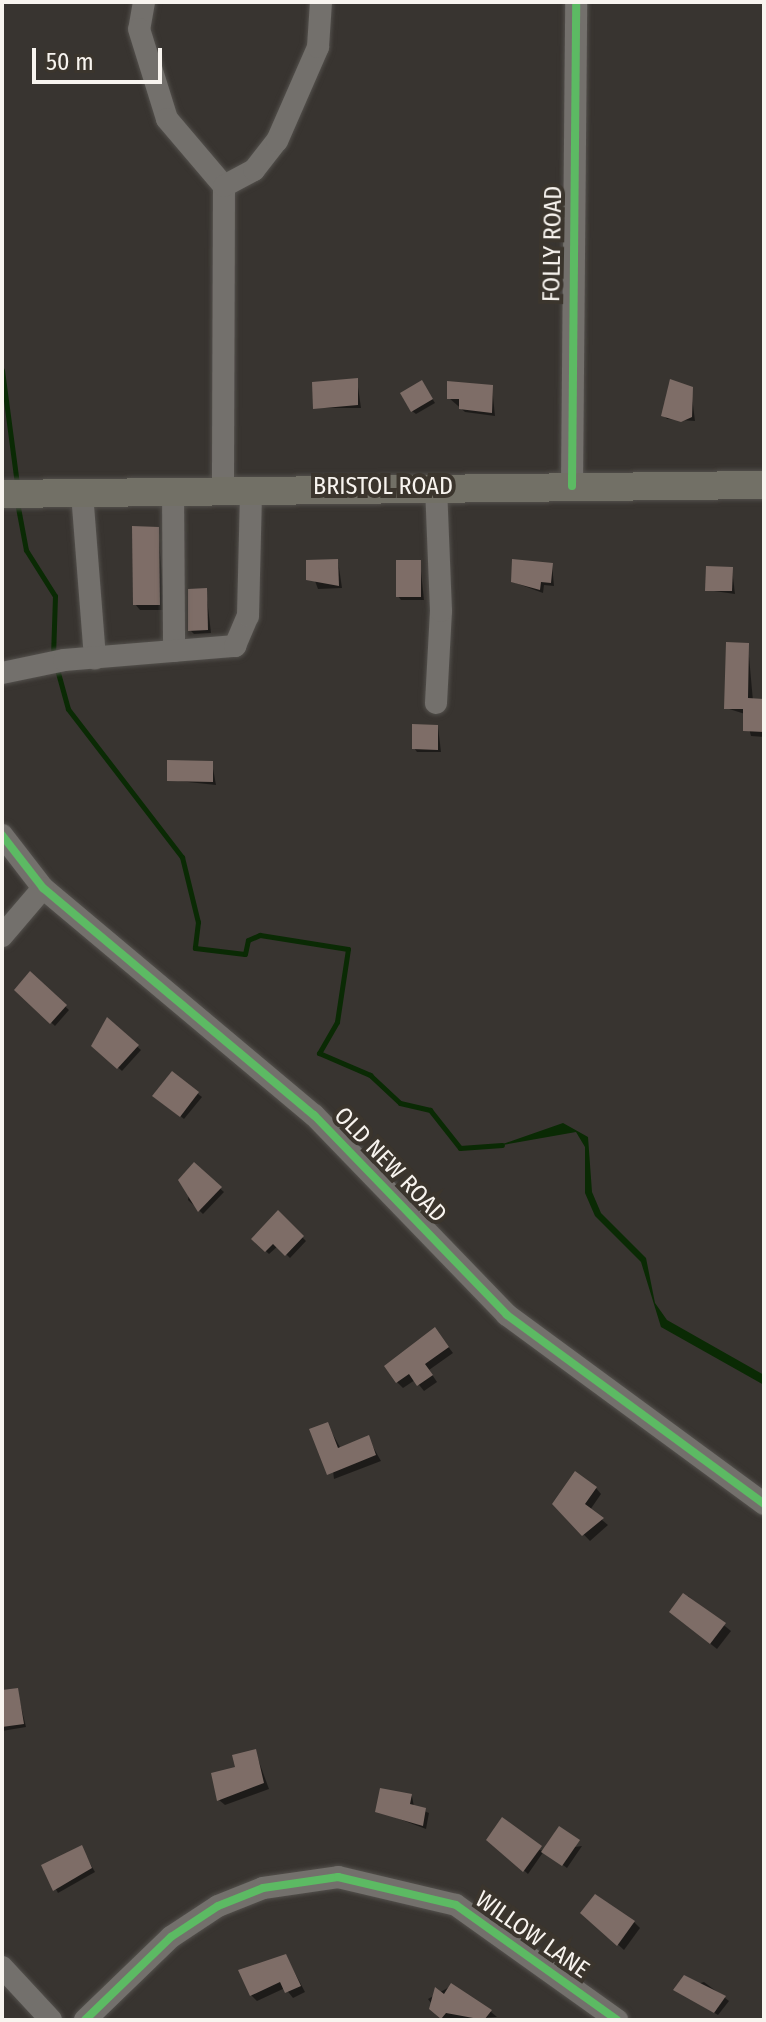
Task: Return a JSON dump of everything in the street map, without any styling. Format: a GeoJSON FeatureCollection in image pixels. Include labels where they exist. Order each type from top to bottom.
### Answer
{"type":"FeatureCollection","features":[{"type":"Feature","properties":{"kind":"main road","name":"BRISTOL ROAD"},"geometry":{"type":"LineString","coordinates":[[12,494],[764,485]]}},
{"type":"Feature","properties":{"kind":"street"},"geometry":{"type":"LineString","coordinates":[[2,673],[55,662],[235,646],[248,616],[237,489],[224,186],[167,119],[139,29],[144,2]]}},
{"type":"Feature","properties":{"kind":"street"},"geometry":{"type":"LineString","coordinates":[[224,186],[254,170],[277,141],[318,47],[321,2]]}},
{"type":"Feature","properties":{"kind":"street","name":"FOLLY ROAD"},"geometry":{"type":"LineString","coordinates":[[572,486],[576,2]]}},
{"type":"Feature","properties":{"kind":"street"},"geometry":{"type":"LineString","coordinates":[[436,487],[436,703]]}},
{"type":"Feature","properties":{"kind":"street"},"geometry":{"type":"LineString","coordinates":[[173,491],[174,651]]}},
{"type":"Feature","properties":{"kind":"street"},"geometry":{"type":"LineString","coordinates":[[82,493],[95,658]]}},
{"type":"Feature","properties":{"kind":"street","name":"OLD NEW ROAD"},"geometry":{"type":"LineString","coordinates":[[2,835],[43,888],[314,1115],[482,1291],[561,1362],[764,1504]]}},
{"type":"Feature","properties":{"kind":"street"},"geometry":{"type":"LineString","coordinates":[[2,936],[43,888]]}},
{"type":"Feature","properties":{"kind":"street","name":"WILLOW LANE"},"geometry":{"type":"LineString","coordinates":[[85,2020],[171,1937],[218,1906],[263,1888],[338,1877],[456,1905],[617,2020]]}},
{"type":"Feature","properties":{"kind":"street"},"geometry":{"type":"LineString","coordinates":[[2,1967],[51,2020]]}},
{"type":"Feature","properties":{"kind":"shaded area"},"geometry":{"type":"Polygon","coordinates":[[[563,1123],[588,1137],[592,1192],[601,1213],[646,1258],[655,1303],[667,1320],[764,1375],[764,1385],[661,1327],[641,1262],[595,1216],[585,1193],[585,1147],[576,1132],[497,1146],[563,1123]]]}},
{"type":"Feature","properties":{"kind":"building"},"geometry":{"type":"Polygon","coordinates":[[[358,378],[358,405],[313,409],[312,382],[358,378]]]}},
{"type":"Feature","properties":{"kind":"building"},"geometry":{"type":"Polygon","coordinates":[[[670,379],[693,387],[692,417],[681,422],[661,416],[670,379]]]}},
{"type":"Feature","properties":{"kind":"building"},"geometry":{"type":"Polygon","coordinates":[[[422,380],[433,399],[411,412],[400,393],[422,380]]]}},
{"type":"Feature","properties":{"kind":"building"},"geometry":{"type":"Polygon","coordinates":[[[447,381],[493,385],[492,413],[459,409],[459,399],[447,399],[447,381]]]}},
{"type":"Feature","properties":{"kind":"building"},"geometry":{"type":"Polygon","coordinates":[[[132,526],[159,527],[160,605],[133,605],[132,526]]]}},
{"type":"Feature","properties":{"kind":"building"},"geometry":{"type":"Polygon","coordinates":[[[338,559],[339,586],[306,580],[306,560],[338,559]]]}},
{"type":"Feature","properties":{"kind":"building"},"geometry":{"type":"Polygon","coordinates":[[[512,559],[553,563],[551,583],[541,582],[540,590],[511,582],[512,559]]]}},
{"type":"Feature","properties":{"kind":"building"},"geometry":{"type":"Polygon","coordinates":[[[396,560],[421,560],[421,597],[396,597],[396,560]]]}},
{"type":"Feature","properties":{"kind":"building"},"geometry":{"type":"Polygon","coordinates":[[[706,566],[733,567],[732,591],[705,591],[706,566]]]}},
{"type":"Feature","properties":{"kind":"building"},"geometry":{"type":"Polygon","coordinates":[[[207,588],[208,630],[188,631],[188,589],[207,588]]]}},
{"type":"Feature","properties":{"kind":"building"},"geometry":{"type":"Polygon","coordinates":[[[726,642],[749,643],[748,698],[764,699],[764,732],[743,731],[743,709],[724,709],[726,642]]]}},
{"type":"Feature","properties":{"kind":"building"},"geometry":{"type":"Polygon","coordinates":[[[412,724],[438,725],[438,750],[412,749],[412,724]]]}},
{"type":"Feature","properties":{"kind":"building"},"geometry":{"type":"Polygon","coordinates":[[[167,760],[213,761],[213,782],[167,781],[167,760]]]}},
{"type":"Feature","properties":{"kind":"building"},"geometry":{"type":"Polygon","coordinates":[[[30,971],[67,1005],[50,1024],[14,990],[30,971]]]}},
{"type":"Feature","properties":{"kind":"building"},"geometry":{"type":"Polygon","coordinates":[[[107,1017],[139,1045],[117,1069],[91,1046],[107,1017]]]}},
{"type":"Feature","properties":{"kind":"building"},"geometry":{"type":"Polygon","coordinates":[[[172,1071],[199,1092],[180,1117],[152,1096],[172,1071]]]}},
{"type":"Feature","properties":{"kind":"building"},"geometry":{"type":"Polygon","coordinates":[[[194,1162],[222,1187],[198,1212],[178,1180],[194,1162]]]}},
{"type":"Feature","properties":{"kind":"building"},"geometry":{"type":"Polygon","coordinates":[[[278,1210],[304,1236],[285,1256],[273,1244],[265,1252],[251,1239],[278,1210]]]}},
{"type":"Feature","properties":{"kind":"building"},"geometry":{"type":"Polygon","coordinates":[[[435,1327],[449,1347],[425,1364],[433,1375],[417,1386],[409,1374],[396,1383],[384,1366],[435,1327]]]}},
{"type":"Feature","properties":{"kind":"building"},"geometry":{"type":"Polygon","coordinates":[[[328,1422],[338,1448],[369,1435],[376,1455],[327,1475],[309,1429],[328,1422]]]}},
{"type":"Feature","properties":{"kind":"building"},"geometry":{"type":"Polygon","coordinates":[[[575,1471],[597,1487],[585,1504],[604,1518],[582,1536],[552,1504],[575,1471]]]}},
{"type":"Feature","properties":{"kind":"building"},"geometry":{"type":"Polygon","coordinates":[[[683,1593],[726,1623],[710,1644],[669,1612],[683,1593]]]}},
{"type":"Feature","properties":{"kind":"building"},"geometry":{"type":"Polygon","coordinates":[[[18,1688],[24,1724],[2,1727],[2,1690],[18,1688]]]}},
{"type":"Feature","properties":{"kind":"building"},"geometry":{"type":"Polygon","coordinates":[[[256,1749],[264,1783],[217,1801],[211,1773],[235,1767],[232,1755],[256,1749]]]}},
{"type":"Feature","properties":{"kind":"building"},"geometry":{"type":"Polygon","coordinates":[[[380,1788],[412,1794],[410,1804],[426,1808],[423,1826],[375,1812],[380,1788]]]}},
{"type":"Feature","properties":{"kind":"building"},"geometry":{"type":"Polygon","coordinates":[[[502,1817],[542,1846],[523,1872],[486,1840],[502,1817]]]}},
{"type":"Feature","properties":{"kind":"building"},"geometry":{"type":"Polygon","coordinates":[[[559,1826],[580,1840],[562,1866],[541,1852],[559,1826]]]}},
{"type":"Feature","properties":{"kind":"building"},"geometry":{"type":"Polygon","coordinates":[[[82,1845],[92,1868],[53,1891],[41,1865],[82,1845]]]}},
{"type":"Feature","properties":{"kind":"building"},"geometry":{"type":"Polygon","coordinates":[[[595,1894],[635,1921],[617,1946],[580,1913],[595,1894]]]}},
{"type":"Feature","properties":{"kind":"building"},"geometry":{"type":"Polygon","coordinates":[[[286,1954],[301,1986],[285,1993],[280,1982],[250,1996],[238,1970],[286,1954]]]}},
{"type":"Feature","properties":{"kind":"building"},"geometry":{"type":"Polygon","coordinates":[[[684,1975],[726,1996],[714,2013],[673,1990],[684,1975]]]}},
{"type":"Feature","properties":{"kind":"building"},"geometry":{"type":"Polygon","coordinates":[[[451,1983],[492,2010],[484,2020],[446,2013],[441,2019],[429,2009],[435,1987],[444,1994],[451,1983]]]}},
{"type":"Feature","properties":{"kind":"waterway"},"geometry":{"type":"LineString","coordinates":[[2,370],[17,484]]}},
{"type":"Feature","properties":{"kind":"waterway"},"geometry":{"type":"LineString","coordinates":[[17,502],[26,550],[55,596],[53,655]]}},
{"type":"Feature","properties":{"kind":"waterway"},"geometry":{"type":"LineString","coordinates":[[57,669],[68,709],[182,857],[198,922],[195,948],[245,954],[248,940],[260,935],[348,949],[337,1022],[319,1053],[370,1075],[400,1103],[430,1110],[460,1148],[502,1145]]}},
{"type":"Feature","properties":{"kind":"cycle path"},"geometry":{"type":"LineString","coordinates":[[572,486],[576,2]]}},
{"type":"Feature","properties":{"kind":"cycle path"},"geometry":{"type":"LineString","coordinates":[[2,835],[43,888],[314,1115],[507,1315],[764,1504]]}},
{"type":"Feature","properties":{"kind":"cycle path"},"geometry":{"type":"LineString","coordinates":[[85,2020],[171,1937],[218,1906],[263,1888],[338,1877],[456,1905],[617,2020]]}}]}
